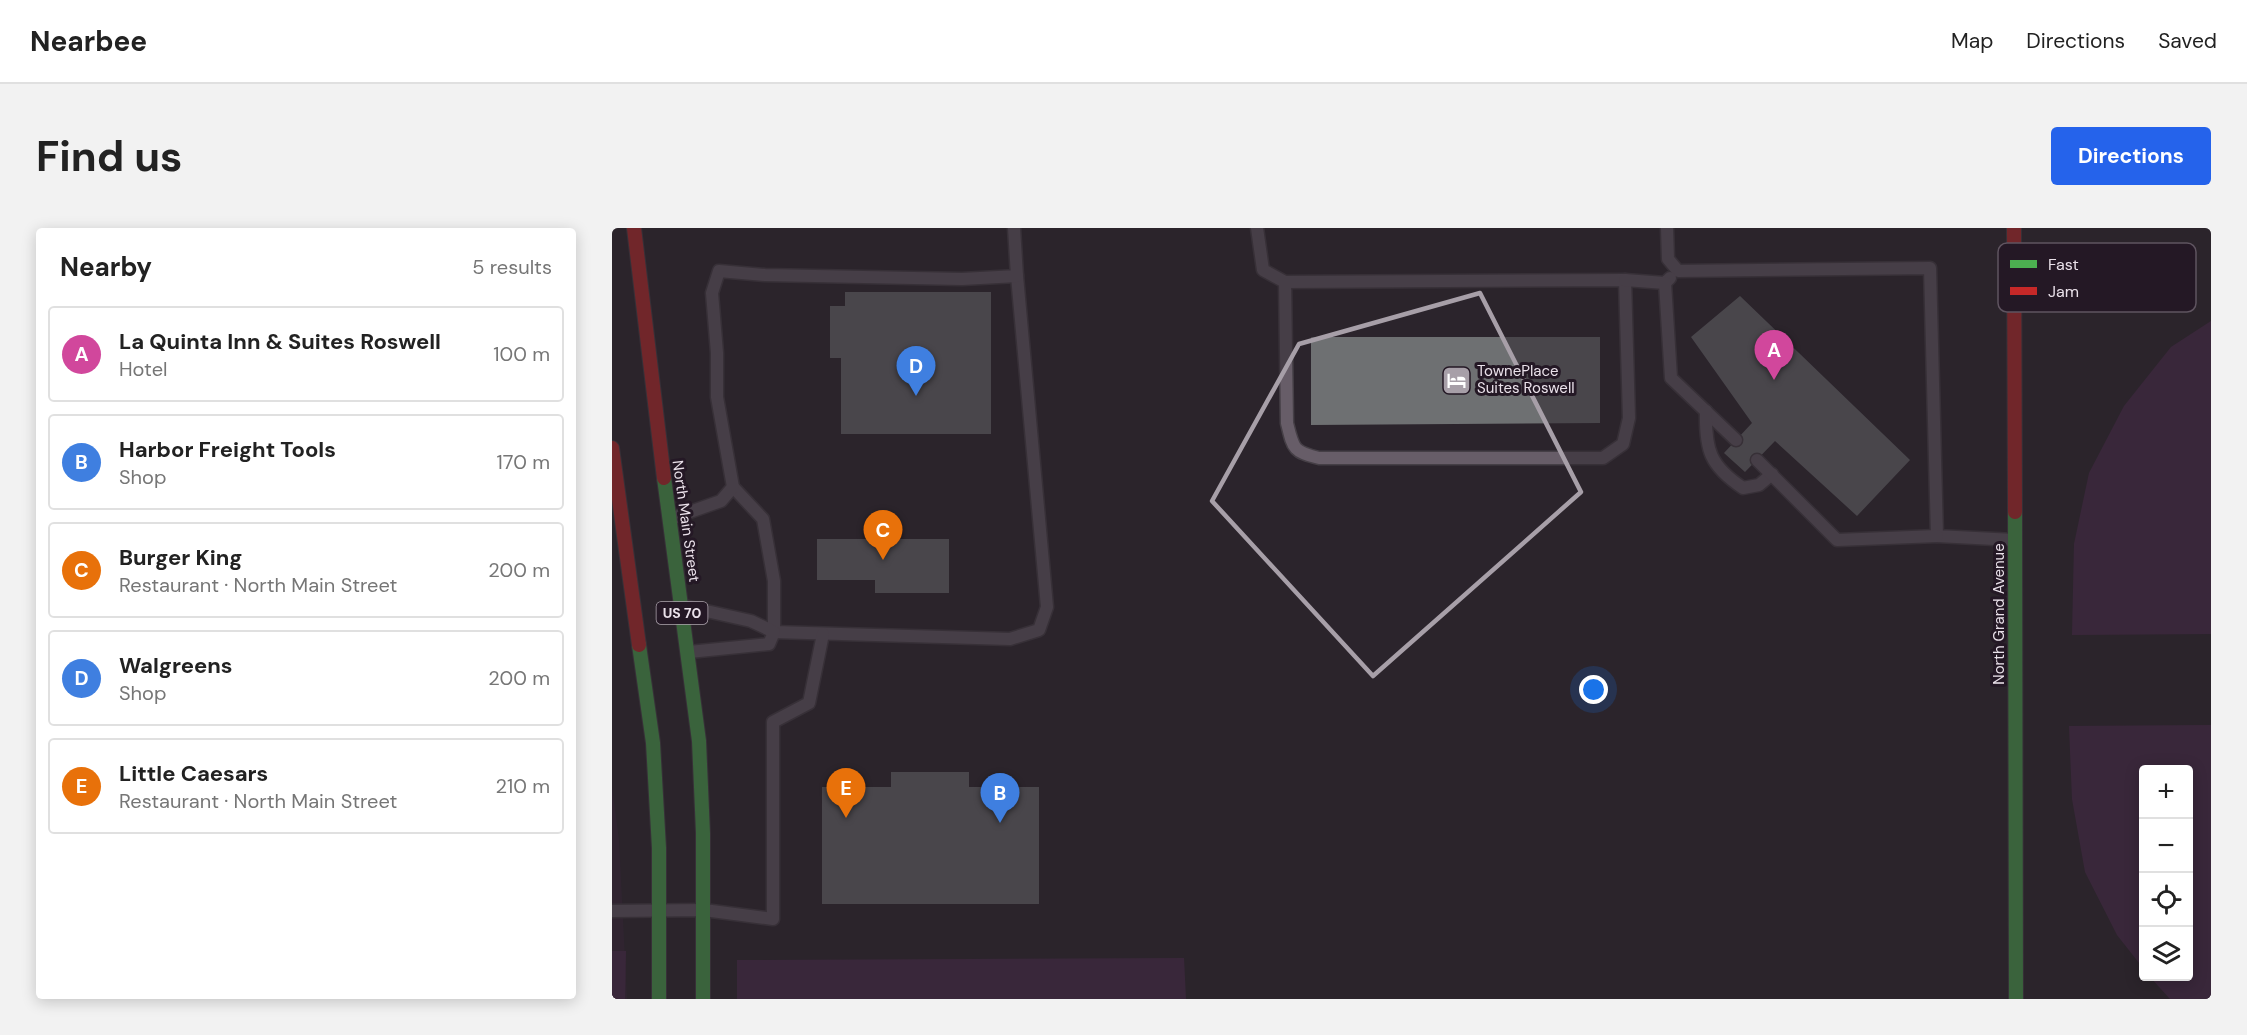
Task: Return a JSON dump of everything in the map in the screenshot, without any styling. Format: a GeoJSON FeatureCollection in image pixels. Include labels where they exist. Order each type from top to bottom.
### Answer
{"type":"FeatureCollection","features":[{"type":"Feature","properties":{"kind":"main road","name":"North Main Street"},"geometry":{"type":"LineString","coordinates":[[634,228],[646,347],[681,605],[682,653],[699,741],[704,910],[703,999]]}},
{"type":"Feature","properties":{"kind":"main road","name":"North Grand Avenue"},"geometry":{"type":"LineString","coordinates":[[2014,228],[2014,243]]}},
{"type":"Feature","properties":{"kind":"main road","name":"North Grand Avenue"},"geometry":{"type":"LineString","coordinates":[[2014,312],[2016,999]]}},
{"type":"Feature","properties":{"kind":"main road","name":"US 70"},"geometry":{"type":"LineString","coordinates":[[612,448],[648,657],[657,793],[659,999]]}},
{"type":"Feature","properties":{"kind":"lane"},"geometry":{"type":"LineString","coordinates":[[681,605],[751,621],[774,632],[1010,639],[1040,630],[1047,607],[1014,228]]}},
{"type":"Feature","properties":{"kind":"lane"},"geometry":{"type":"LineString","coordinates":[[1257,228],[1263,270],[1285,282],[1625,280],[1665,283],[1678,271],[1930,268],[1937,536]]}},
{"type":"Feature","properties":{"kind":"lane"},"geometry":{"type":"LineString","coordinates":[[1667,228],[1668,260],[1678,271]]}},
{"type":"Feature","properties":{"kind":"lane"},"geometry":{"type":"LineString","coordinates":[[682,653],[769,644],[774,632],[774,580],[764,519],[733,487],[717,397],[717,353],[712,293],[719,271],[765,275],[962,279],[1017,276]]}},
{"type":"Feature","properties":{"kind":"lane"},"geometry":{"type":"LineString","coordinates":[[1285,282],[1287,423],[1292,444],[1300,454],[1319,458],[1603,458],[1623,444],[1629,418],[1625,280]]}},
{"type":"Feature","properties":{"kind":"lane"},"geometry":{"type":"LineString","coordinates":[[1665,283],[1671,378],[1736,440]]}},
{"type":"Feature","properties":{"kind":"lane"},"geometry":{"type":"LineString","coordinates":[[1706,411],[1706,440],[1711,459],[1727,477],[1743,488],[1759,485],[1772,474]]}},
{"type":"Feature","properties":{"kind":"lane"},"geometry":{"type":"LineString","coordinates":[[1757,460],[1837,540],[1937,536],[2015,540]]}},
{"type":"Feature","properties":{"kind":"lane"},"geometry":{"type":"LineString","coordinates":[[669,519],[721,501],[733,487]]}},
{"type":"Feature","properties":{"kind":"lane"},"geometry":{"type":"LineString","coordinates":[[612,911],[704,910],[773,919],[773,722],[809,703],[824,634]]}},
{"type":"Feature","properties":{"kind":"highlighted area"},"geometry":{"type":"Polygon","coordinates":[[[1480,293],[1581,492],[1373,676],[1212,501],[1299,344],[1480,293]]]}},
{"type":"Feature","properties":{"kind":"shaded area"},"geometry":{"type":"Polygon","coordinates":[[[2211,321],[2211,634],[2072,635],[2074,544],[2089,473],[2124,406],[2171,347],[2211,321]]]}},
{"type":"Feature","properties":{"kind":"shaded area"},"geometry":{"type":"Polygon","coordinates":[[[2211,725],[2211,999],[2170,999],[2154,981],[2193,981],[2193,765],[2139,765],[2139,963],[2117,935],[2085,872],[2072,799],[2069,726],[2211,725]]]}},
{"type":"Feature","properties":{"kind":"shaded area"},"geometry":{"type":"Polygon","coordinates":[[[612,787],[619,840],[627,999],[612,999],[612,787]]]}},
{"type":"Feature","properties":{"kind":"shaded area"},"geometry":{"type":"Polygon","coordinates":[[[612,951],[626,951],[625,999],[612,999],[612,951]]]}},
{"type":"Feature","properties":{"kind":"shaded area"},"geometry":{"type":"Polygon","coordinates":[[[1184,958],[1186,999],[737,999],[737,960],[1184,958]]]}},
{"type":"Feature","properties":{"kind":"building"},"geometry":{"type":"Polygon","coordinates":[[[845,292],[991,292],[991,434],[841,434],[841,358],[830,358],[830,306],[845,306],[845,292]]]}},
{"type":"Feature","properties":{"kind":"building"},"geometry":{"type":"Polygon","coordinates":[[[1740,296],[1910,460],[1857,516],[1775,441],[1745,472],[1724,453],[1752,423],[1691,337],[1740,296]]]}},
{"type":"Feature","properties":{"kind":"building","name":"TownePlace Suites Roswell"},"geometry":{"type":"Polygon","coordinates":[[[1311,337],[1600,337],[1600,423],[1311,425],[1311,337]]]}},
{"type":"Feature","properties":{"kind":"building"},"geometry":{"type":"Polygon","coordinates":[[[817,539],[949,539],[949,593],[875,593],[875,580],[817,580],[817,539]]]}},
{"type":"Feature","properties":{"kind":"building"},"geometry":{"type":"Polygon","coordinates":[[[891,772],[969,772],[969,787],[1039,787],[1039,904],[822,904],[822,787],[891,787],[891,772]]]}},
{"type":"Feature","properties":{"kind":"traffic: fast"},"geometry":{"type":"LineString","coordinates":[[664,478],[699,741],[703,833],[703,999]]}},
{"type":"Feature","properties":{"kind":"traffic: fast"},"geometry":{"type":"LineString","coordinates":[[2015,512],[2016,999]]}},
{"type":"Feature","properties":{"kind":"traffic: fast"},"geometry":{"type":"LineString","coordinates":[[639,645],[653,743],[659,848],[659,999]]}},
{"type":"Feature","properties":{"kind":"traffic: jam"},"geometry":{"type":"LineString","coordinates":[[634,228],[664,478]]}},
{"type":"Feature","properties":{"kind":"traffic: jam"},"geometry":{"type":"LineString","coordinates":[[2014,228],[2014,243]]}},
{"type":"Feature","properties":{"kind":"traffic: jam"},"geometry":{"type":"LineString","coordinates":[[2014,312],[2015,512]]}},
{"type":"Feature","properties":{"kind":"traffic: jam"},"geometry":{"type":"LineString","coordinates":[[612,448],[639,645]]}},
{"type":"Feature","properties":{"kind":"place","name":"TownePlace Suites Roswell"},"geometry":{"type":"Point","coordinates":[1456,380]}},
{"type":"Feature","properties":{"kind":"place","name":"La Quinta Inn & Suites Roswell"},"geometry":{"type":"Point","coordinates":[1774,380]}},
{"type":"Feature","properties":{"kind":"place","name":"Walgreens"},"geometry":{"type":"Point","coordinates":[916,396]}},
{"type":"Feature","properties":{"kind":"place","name":"Burger King"},"geometry":{"type":"Point","coordinates":[883,560]}},
{"type":"Feature","properties":{"kind":"place","name":"Little Caesars"},"geometry":{"type":"Point","coordinates":[846,818]}},
{"type":"Feature","properties":{"kind":"place","name":"Harbor Freight Tools"},"geometry":{"type":"Point","coordinates":[1000,823]}}]}
